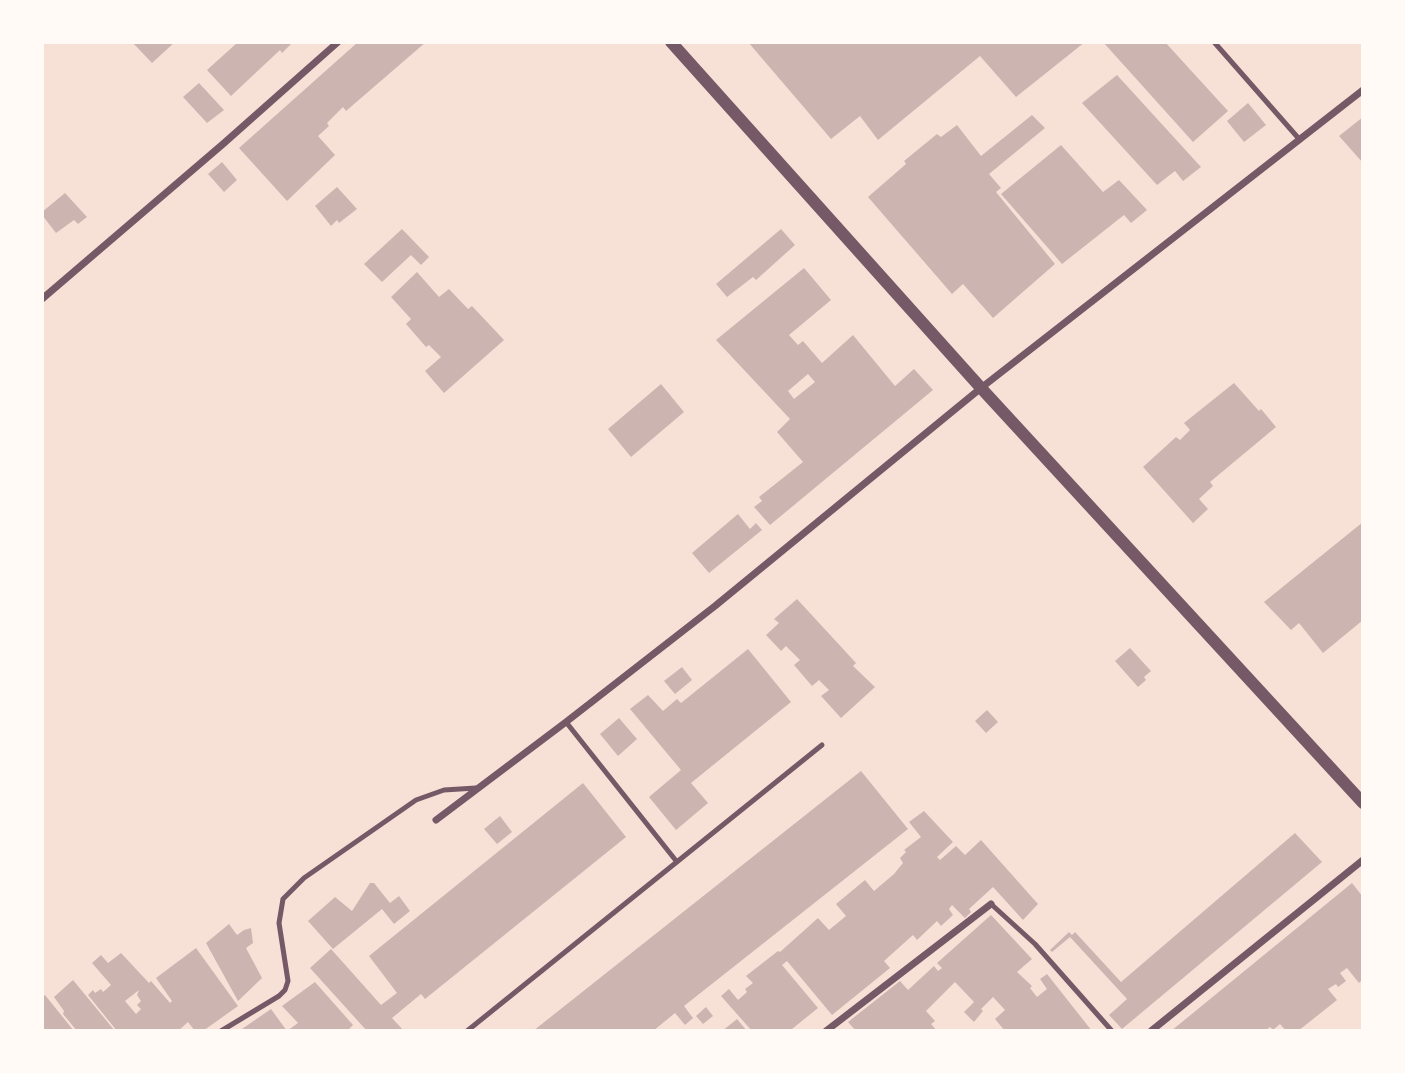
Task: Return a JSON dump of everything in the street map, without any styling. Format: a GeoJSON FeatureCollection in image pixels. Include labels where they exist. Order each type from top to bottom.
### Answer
{"type":"FeatureCollection","features":[{"type":"Feature","properties":{"kind":"street"},"geometry":{"type":"LineString","coordinates":[[42,299],[338,42]]}},
{"type":"Feature","properties":{"kind":"street"},"geometry":{"type":"LineString","coordinates":[[671,42],[981,388],[1363,803]]}},
{"type":"Feature","properties":{"kind":"street"},"geometry":{"type":"LineString","coordinates":[[436,820],[715,606],[981,388],[1363,90]]}},
{"type":"Feature","properties":{"kind":"street"},"geometry":{"type":"LineString","coordinates":[[1151,1031],[1363,860]]}},
{"type":"Feature","properties":{"kind":"street"},"geometry":{"type":"LineString","coordinates":[[826,1031],[991,904]]}},
{"type":"Feature","properties":{"kind":"lane"},"geometry":{"type":"LineString","coordinates":[[1214,42],[1300,140]]}},
{"type":"Feature","properties":{"kind":"lane"},"geometry":{"type":"LineString","coordinates":[[566,722],[677,862]]}},
{"type":"Feature","properties":{"kind":"lane"},"geometry":{"type":"LineString","coordinates":[[467,1031],[822,745]]}},
{"type":"Feature","properties":{"kind":"lane"},"geometry":{"type":"LineString","coordinates":[[221,1031],[285,990],[288,981],[279,923],[284,899],[304,878],[416,800],[444,790],[476,788]]}},
{"type":"Feature","properties":{"kind":"lane"},"geometry":{"type":"LineString","coordinates":[[991,904],[1035,944],[1112,1031]]}},
{"type":"Feature","properties":{"kind":"building"},"geometry":{"type":"Polygon","coordinates":[[[132,42],[175,42],[152,63],[132,42]]]}},
{"type":"Feature","properties":{"kind":"building"},"geometry":{"type":"Polygon","coordinates":[[[238,42],[293,42],[282,53],[280,50],[231,96],[207,70],[238,42]]]}},
{"type":"Feature","properties":{"kind":"building"},"geometry":{"type":"Polygon","coordinates":[[[358,42],[426,42],[346,111],[343,107],[327,123],[329,126],[318,136],[335,155],[287,201],[239,148],[358,42]]]}},
{"type":"Feature","properties":{"kind":"building"},"geometry":{"type":"Polygon","coordinates":[[[748,42],[1085,42],[1016,97],[980,56],[878,140],[860,116],[831,139],[748,42]]]}},
{"type":"Feature","properties":{"kind":"building"},"geometry":{"type":"Polygon","coordinates":[[[1103,42],[1165,42],[1228,111],[1193,142],[1103,42]]]}},
{"type":"Feature","properties":{"kind":"building"},"geometry":{"type":"Polygon","coordinates":[[[1117,75],[1201,167],[1183,181],[1175,171],[1157,185],[1082,103],[1117,75]]]}},
{"type":"Feature","properties":{"kind":"building"},"geometry":{"type":"Polygon","coordinates":[[[199,83],[224,110],[207,123],[183,97],[199,83]]]}},
{"type":"Feature","properties":{"kind":"building"},"geometry":{"type":"Polygon","coordinates":[[[1248,103],[1266,125],[1244,142],[1227,121],[1248,103]]]}},
{"type":"Feature","properties":{"kind":"building"},"geometry":{"type":"Polygon","coordinates":[[[1032,115],[1045,128],[989,174],[1001,188],[996,192],[1055,264],[993,318],[963,284],[952,294],[868,197],[906,164],[904,161],[937,134],[941,137],[957,125],[981,156],[1032,115]]]}},
{"type":"Feature","properties":{"kind":"building"},"geometry":{"type":"Polygon","coordinates":[[[1363,117],[1363,163],[1339,136],[1363,117]]]}},
{"type":"Feature","properties":{"kind":"building"},"geometry":{"type":"Polygon","coordinates":[[[1061,145],[1103,192],[1119,180],[1147,210],[1131,223],[1124,215],[1062,264],[1001,194],[1061,145]]]}},
{"type":"Feature","properties":{"kind":"building"},"geometry":{"type":"Polygon","coordinates":[[[222,162],[237,180],[224,192],[208,174],[222,162]]]}},
{"type":"Feature","properties":{"kind":"building"},"geometry":{"type":"Polygon","coordinates":[[[337,187],[357,209],[331,226],[315,206],[337,187]]]}},
{"type":"Feature","properties":{"kind":"building"},"geometry":{"type":"Polygon","coordinates":[[[65,193],[87,217],[78,224],[74,220],[56,233],[42,212],[65,193]]]}},
{"type":"Feature","properties":{"kind":"building"},"geometry":{"type":"Polygon","coordinates":[[[402,229],[429,257],[421,265],[411,255],[382,282],[364,264],[402,229]]]}},
{"type":"Feature","properties":{"kind":"building"},"geometry":{"type":"Polygon","coordinates":[[[781,229],[795,245],[756,280],[753,277],[727,297],[716,284],[781,229]]]}},
{"type":"Feature","properties":{"kind":"building"},"geometry":{"type":"Polygon","coordinates":[[[804,268],[831,300],[789,335],[798,345],[803,341],[822,363],[853,335],[895,386],[914,369],[933,390],[770,525],[754,507],[762,501],[759,497],[803,462],[777,432],[790,419],[716,340],[804,268]],[[808,374],[788,391],[794,399],[815,382],[808,374]]]}},
{"type":"Feature","properties":{"kind":"building"},"geometry":{"type":"Polygon","coordinates":[[[417,272],[439,297],[449,289],[468,309],[472,306],[504,340],[444,393],[425,371],[441,357],[429,345],[426,347],[406,324],[411,319],[391,297],[417,272]]]}},
{"type":"Feature","properties":{"kind":"building"},"geometry":{"type":"Polygon","coordinates":[[[1234,383],[1276,427],[1210,482],[1213,486],[1199,499],[1208,509],[1193,523],[1143,467],[1176,437],[1180,440],[1190,430],[1184,423],[1234,383]]]}},
{"type":"Feature","properties":{"kind":"building"},"geometry":{"type":"Polygon","coordinates":[[[661,384],[684,412],[631,457],[608,429],[661,384]]]}},
{"type":"Feature","properties":{"kind":"building"},"geometry":{"type":"Polygon","coordinates":[[[738,514],[750,529],[756,523],[762,530],[709,573],[692,553],[738,514]]]}},
{"type":"Feature","properties":{"kind":"building"},"geometry":{"type":"Polygon","coordinates":[[[1363,522],[1363,620],[1323,653],[1299,623],[1291,630],[1264,602],[1363,522]]]}},
{"type":"Feature","properties":{"kind":"building"},"geometry":{"type":"Polygon","coordinates":[[[797,599],[856,663],[853,666],[875,687],[841,718],[821,696],[829,690],[819,680],[812,686],[794,665],[800,660],[786,646],[781,651],[766,635],[779,623],[774,619],[797,599]]]}},
{"type":"Feature","properties":{"kind":"building"},"geometry":{"type":"Polygon","coordinates":[[[1130,648],[1151,671],[1138,687],[1115,661],[1130,648]]]}},
{"type":"Feature","properties":{"kind":"building"},"geometry":{"type":"Polygon","coordinates":[[[748,649],[791,702],[691,783],[708,803],[676,830],[649,797],[681,770],[630,709],[648,695],[663,711],[677,699],[681,703],[748,649]]]}},
{"type":"Feature","properties":{"kind":"building"},"geometry":{"type":"Polygon","coordinates":[[[682,667],[692,680],[675,694],[664,681],[682,667]]]}},
{"type":"Feature","properties":{"kind":"building"},"geometry":{"type":"Polygon","coordinates":[[[987,710],[998,722],[986,733],[975,721],[987,710]]]}},
{"type":"Feature","properties":{"kind":"building"},"geometry":{"type":"Polygon","coordinates":[[[619,718],[637,739],[618,756],[600,734],[619,718]]]}},
{"type":"Feature","properties":{"kind":"building"},"geometry":{"type":"Polygon","coordinates":[[[861,771],[908,829],[684,1006],[693,1018],[685,1025],[675,1013],[653,1031],[533,1031],[861,771]]]}},
{"type":"Feature","properties":{"kind":"building"},"geometry":{"type":"Polygon","coordinates":[[[583,783],[626,837],[425,999],[421,994],[392,1018],[404,1031],[367,1031],[310,968],[331,949],[381,1005],[397,993],[369,956],[583,783]]]}},
{"type":"Feature","properties":{"kind":"building"},"geometry":{"type":"Polygon","coordinates":[[[924,811],[953,842],[937,857],[940,860],[956,846],[965,855],[981,840],[1038,904],[1023,920],[993,887],[969,909],[971,912],[965,918],[952,905],[949,909],[953,915],[941,926],[937,921],[917,940],[913,935],[884,961],[890,968],[832,1015],[787,961],[782,965],[818,1008],[792,1029],[793,1031],[752,1031],[721,996],[729,989],[738,1000],[753,983],[746,976],[780,952],[818,918],[829,930],[846,916],[836,904],[865,880],[874,891],[894,874],[903,863],[900,858],[906,852],[904,850],[921,837],[909,822],[924,811]]]}},
{"type":"Feature","properties":{"kind":"building"},"geometry":{"type":"Polygon","coordinates":[[[500,816],[512,832],[497,844],[484,829],[500,816]]]}},
{"type":"Feature","properties":{"kind":"building"},"geometry":{"type":"Polygon","coordinates":[[[1295,833],[1322,862],[1122,1029],[1109,1015],[1127,999],[1070,937],[1052,952],[1050,950],[1069,932],[1072,935],[1075,932],[1121,982],[1295,833]]]}},
{"type":"Feature","properties":{"kind":"building"},"geometry":{"type":"Polygon","coordinates":[[[370,883],[374,883],[390,903],[399,896],[410,911],[394,924],[382,909],[333,949],[308,921],[335,897],[352,911],[370,883]]]}},
{"type":"Feature","properties":{"kind":"building"},"geometry":{"type":"Polygon","coordinates":[[[1352,883],[1363,897],[1363,979],[1359,983],[1347,968],[1340,973],[1346,981],[1338,987],[1336,984],[1328,989],[1337,1000],[1298,1031],[1286,1031],[1280,1024],[1273,1030],[1270,1027],[1265,1031],[1171,1031],[1352,883]]]}},
{"type":"Feature","properties":{"kind":"building"},"geometry":{"type":"Polygon","coordinates":[[[991,915],[1032,959],[1017,972],[1032,986],[1030,988],[1037,997],[1047,989],[1040,979],[1047,974],[1092,1031],[1005,1031],[995,1019],[1005,1010],[993,997],[981,1009],[983,1011],[974,1022],[964,1012],[974,1002],[955,982],[926,1011],[935,1021],[931,1024],[937,1031],[856,1031],[848,1022],[900,981],[908,990],[934,966],[938,971],[942,968],[937,963],[991,915]]]}},
{"type":"Feature","properties":{"kind":"building"},"geometry":{"type":"Polygon","coordinates":[[[229,924],[237,935],[251,928],[253,943],[246,948],[262,978],[238,1001],[206,943],[229,924]]]}},
{"type":"Feature","properties":{"kind":"building"},"geometry":{"type":"Polygon","coordinates":[[[196,948],[238,1006],[203,1031],[195,1031],[188,1022],[178,1031],[117,1031],[88,995],[93,990],[95,993],[101,989],[103,992],[111,985],[92,963],[101,955],[108,963],[121,953],[170,1003],[172,1001],[156,978],[196,948]],[[139,990],[125,1001],[136,1014],[141,1009],[137,1005],[141,1001],[137,995],[139,990]]]}},
{"type":"Feature","properties":{"kind":"building"},"geometry":{"type":"Polygon","coordinates":[[[73,980],[115,1031],[77,1031],[63,1014],[64,1011],[54,997],[73,980]]]}},
{"type":"Feature","properties":{"kind":"building"},"geometry":{"type":"Polygon","coordinates":[[[315,982],[353,1025],[347,1031],[287,1031],[298,1023],[282,1006],[315,982]]]}},
{"type":"Feature","properties":{"kind":"building"},"geometry":{"type":"Polygon","coordinates":[[[45,995],[74,1031],[42,1031],[42,997],[45,995]]]}},
{"type":"Feature","properties":{"kind":"building"},"geometry":{"type":"Polygon","coordinates":[[[706,1007],[713,1016],[703,1024],[696,1016],[706,1007]]]}},
{"type":"Feature","properties":{"kind":"building"},"geometry":{"type":"Polygon","coordinates":[[[271,1009],[287,1031],[239,1031],[271,1009]]]}},
{"type":"Feature","properties":{"kind":"building"},"geometry":{"type":"Polygon","coordinates":[[[737,1019],[747,1031],[722,1031],[737,1019]]]}}]}
